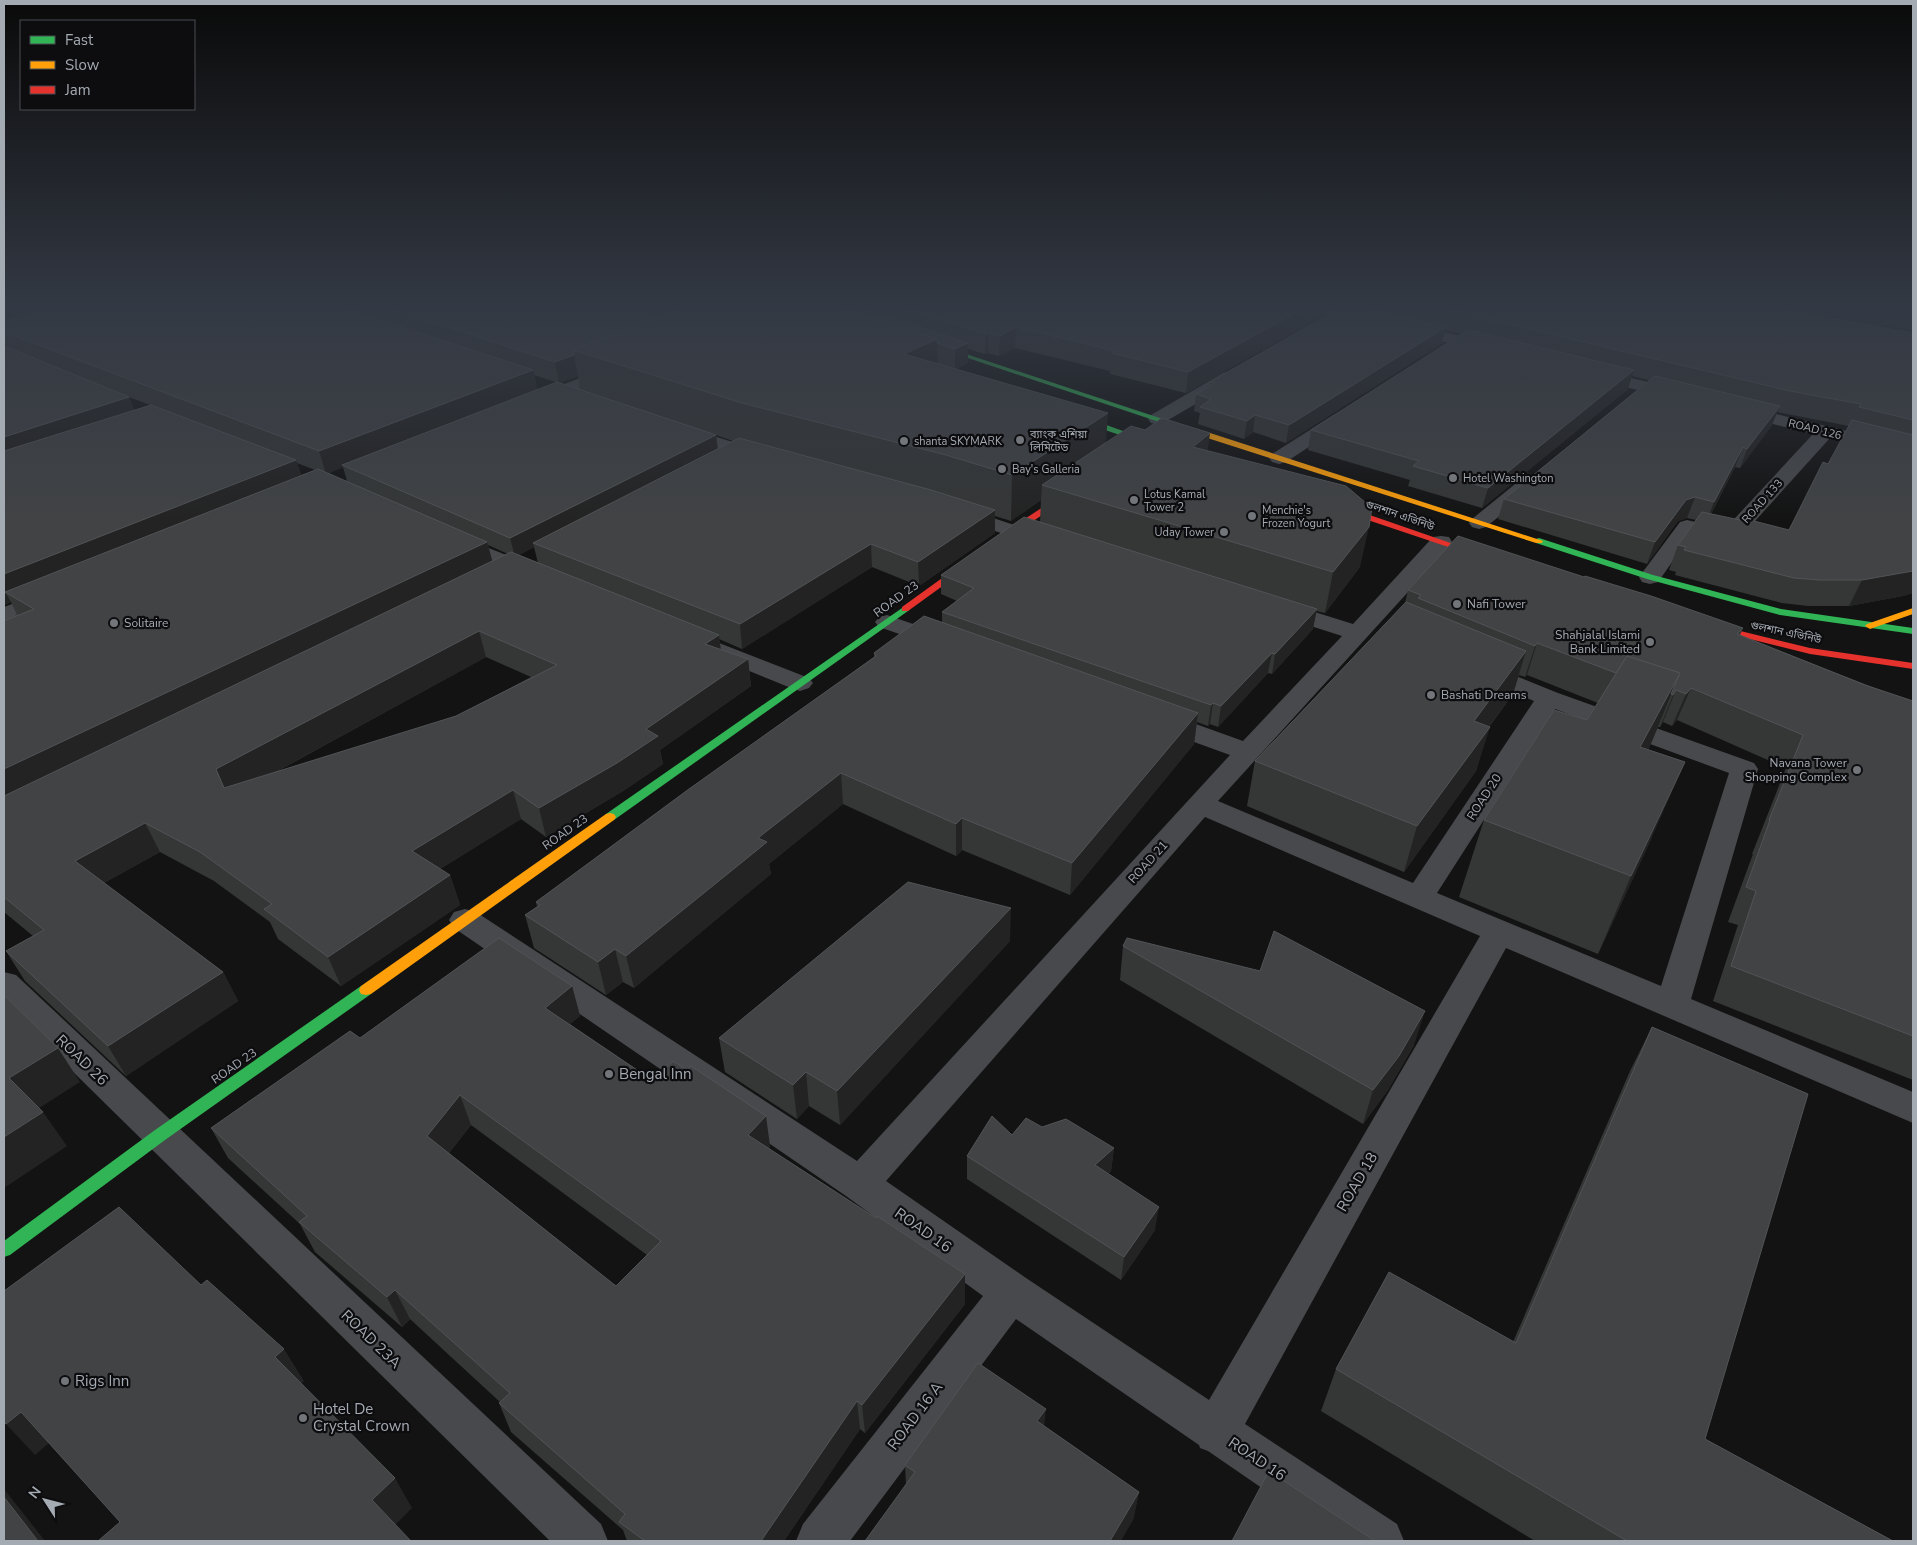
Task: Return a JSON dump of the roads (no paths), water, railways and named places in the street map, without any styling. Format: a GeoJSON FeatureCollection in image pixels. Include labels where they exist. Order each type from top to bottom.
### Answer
{"type":"FeatureCollection","features":[{"type":"Feature","properties":{"kind":"main road","name":"গুলশান এভিনিউ"},"geometry":{"type":"LineString","coordinates":[[1035,378],[1650,577],[1780,612],[1913,631]]}},
{"type":"Feature","properties":{"kind":"main road"},"geometry":{"type":"LineString","coordinates":[[1062,413],[1140,444],[1163,446]]}},
{"type":"Feature","properties":{"kind":"main road","name":"ROAD 23"},"geometry":{"type":"LineString","coordinates":[[4,1250],[160,1135],[887,622],[1017,528],[1081,485]]}},
{"type":"Feature","properties":{"kind":"main road","name":"গুলশান এভিনিউ"},"geometry":{"type":"LineString","coordinates":[[1320,501],[1497,560]]}},
{"type":"Feature","properties":{"kind":"main road"},"geometry":{"type":"LineString","coordinates":[[1870,626],[1913,611]]}},
{"type":"Feature","properties":{"kind":"main road","name":"গুলশান এভিনিউ"},"geometry":{"type":"LineString","coordinates":[[1696,622],[1724,631],[1810,651],[1913,666]]}},
{"type":"Feature","properties":{"kind":"main road"},"geometry":{"type":"LineString","coordinates":[[1724,631],[1792,658]]}},
{"type":"Feature","properties":{"kind":"street"},"geometry":{"type":"LineString","coordinates":[[517,408],[594,378]]}},
{"type":"Feature","properties":{"kind":"street"},"geometry":{"type":"LineString","coordinates":[[1157,419],[1228,378]]}},
{"type":"Feature","properties":{"kind":"street"},"geometry":{"type":"LineString","coordinates":[[1613,378],[1693,398]]}},
{"type":"Feature","properties":{"kind":"street"},"geometry":{"type":"LineString","coordinates":[[534,381],[590,400]]}},
{"type":"Feature","properties":{"kind":"street"},"geometry":{"type":"LineString","coordinates":[[1630,399],[1645,386]]}},
{"type":"Feature","properties":{"kind":"street","name":"ROAD 126"},"geometry":{"type":"LineString","coordinates":[[1721,406],[1913,453]]}},
{"type":"Feature","properties":{"kind":"street"},"geometry":{"type":"LineString","coordinates":[[1279,458],[1353,410]]}},
{"type":"Feature","properties":{"kind":"street"},"geometry":{"type":"LineString","coordinates":[[665,425],[739,451],[778,462]]}},
{"type":"Feature","properties":{"kind":"street","name":"ROAD 133"},"geometry":{"type":"LineString","coordinates":[[1650,577],[1687,526],[1730,537],[1825,432]]}},
{"type":"Feature","properties":{"kind":"street"},"geometry":{"type":"LineString","coordinates":[[714,464],[739,451]]}},
{"type":"Feature","properties":{"kind":"street"},"geometry":{"type":"LineString","coordinates":[[1479,523],[1547,467]]}},
{"type":"Feature","properties":{"kind":"street"},"geometry":{"type":"LineString","coordinates":[[948,509],[1048,535]]}},
{"type":"Feature","properties":{"kind":"street"},"geometry":{"type":"LineString","coordinates":[[435,531],[553,582]]}},
{"type":"Feature","properties":{"kind":"street","name":"ROAD 21"},"geometry":{"type":"LineString","coordinates":[[860,1184],[1200,804],[1248,752],[1371,628],[1441,542]]}},
{"type":"Feature","properties":{"kind":"street"},"geometry":{"type":"LineString","coordinates":[[490,580],[542,554]]}},
{"type":"Feature","properties":{"kind":"street"},"geometry":{"type":"LineString","coordinates":[[4,615],[68,589]]}},
{"type":"Feature","properties":{"kind":"street"},"geometry":{"type":"LineString","coordinates":[[1254,600],[1371,628]]}},
{"type":"Feature","properties":{"kind":"street"},"geometry":{"type":"LineString","coordinates":[[887,622],[961,649]]}},
{"type":"Feature","properties":{"kind":"street"},"geometry":{"type":"LineString","coordinates":[[700,642],[800,683]]}},
{"type":"Feature","properties":{"kind":"street"},"geometry":{"type":"LineString","coordinates":[[1458,659],[1549,698],[1744,769],[1672,1005]]}},
{"type":"Feature","properties":{"kind":"street","name":"ROAD 20"},"geometry":{"type":"LineString","coordinates":[[1419,897],[1549,698]]}},
{"type":"Feature","properties":{"kind":"street"},"geometry":{"type":"LineString","coordinates":[[1136,712],[1248,752]]}},
{"type":"Feature","properties":{"kind":"street"},"geometry":{"type":"LineString","coordinates":[[1200,804],[1913,1108]]}},
{"type":"Feature","properties":{"kind":"street","name":"ROAD 16"},"geometry":{"type":"LineString","coordinates":[[465,920],[860,1184],[1010,1292],[1380,1541]]}},
{"type":"Feature","properties":{"kind":"street","name":"ROAD 18"},"geometry":{"type":"LineString","coordinates":[[1216,1432],[1499,932]]}},
{"type":"Feature","properties":{"kind":"street","name":"ROAD 26"},"geometry":{"type":"LineString","coordinates":[[4,984],[160,1135]]}},
{"type":"Feature","properties":{"kind":"street","name":"ROAD 23A"},"geometry":{"type":"LineString","coordinates":[[160,1135],[584,1541]]}},
{"type":"Feature","properties":{"kind":"street","name":"ROAD 16 A"},"geometry":{"type":"LineString","coordinates":[[820,1541],[1010,1292]]}},
{"type":"Feature","properties":{"kind":"place","name":"ব্যাংক এশিয়া লিমিটেড"},"geometry":{"type":"Point","coordinates":[1020,440]}},
{"type":"Feature","properties":{"kind":"place","name":"shanta SKYMARK"},"geometry":{"type":"Point","coordinates":[904,441]}},
{"type":"Feature","properties":{"kind":"place","name":"Bay's Galleria"},"geometry":{"type":"Point","coordinates":[1002,469]}},
{"type":"Feature","properties":{"kind":"place","name":"Hotel Washington"},"geometry":{"type":"Point","coordinates":[1453,478]}},
{"type":"Feature","properties":{"kind":"place","name":"Lotus Kamal Tower 2"},"geometry":{"type":"Point","coordinates":[1134,500]}},
{"type":"Feature","properties":{"kind":"place","name":"Menchie's Frozen Yogurt"},"geometry":{"type":"Point","coordinates":[1252,516]}},
{"type":"Feature","properties":{"kind":"place","name":"Uday Tower"},"geometry":{"type":"Point","coordinates":[1224,532]}},
{"type":"Feature","properties":{"kind":"place","name":"Nafi Tower"},"geometry":{"type":"Point","coordinates":[1457,604]}},
{"type":"Feature","properties":{"kind":"place","name":"Solitaire"},"geometry":{"type":"Point","coordinates":[114,623]}},
{"type":"Feature","properties":{"kind":"place","name":"Shahjalal Islami Bank Limited"},"geometry":{"type":"Point","coordinates":[1650,642]}},
{"type":"Feature","properties":{"kind":"place","name":"Bashati Dreams"},"geometry":{"type":"Point","coordinates":[1431,695]}},
{"type":"Feature","properties":{"kind":"place","name":"Navana Tower Shopping Complex"},"geometry":{"type":"Point","coordinates":[1857,770]}},
{"type":"Feature","properties":{"kind":"place","name":"Bengal Inn"},"geometry":{"type":"Point","coordinates":[609,1074]}},
{"type":"Feature","properties":{"kind":"place","name":"Rigs Inn"},"geometry":{"type":"Point","coordinates":[65,1381]}},
{"type":"Feature","properties":{"kind":"place","name":"Hotel De Crystal Crown"},"geometry":{"type":"Point","coordinates":[303,1418]}}]}
